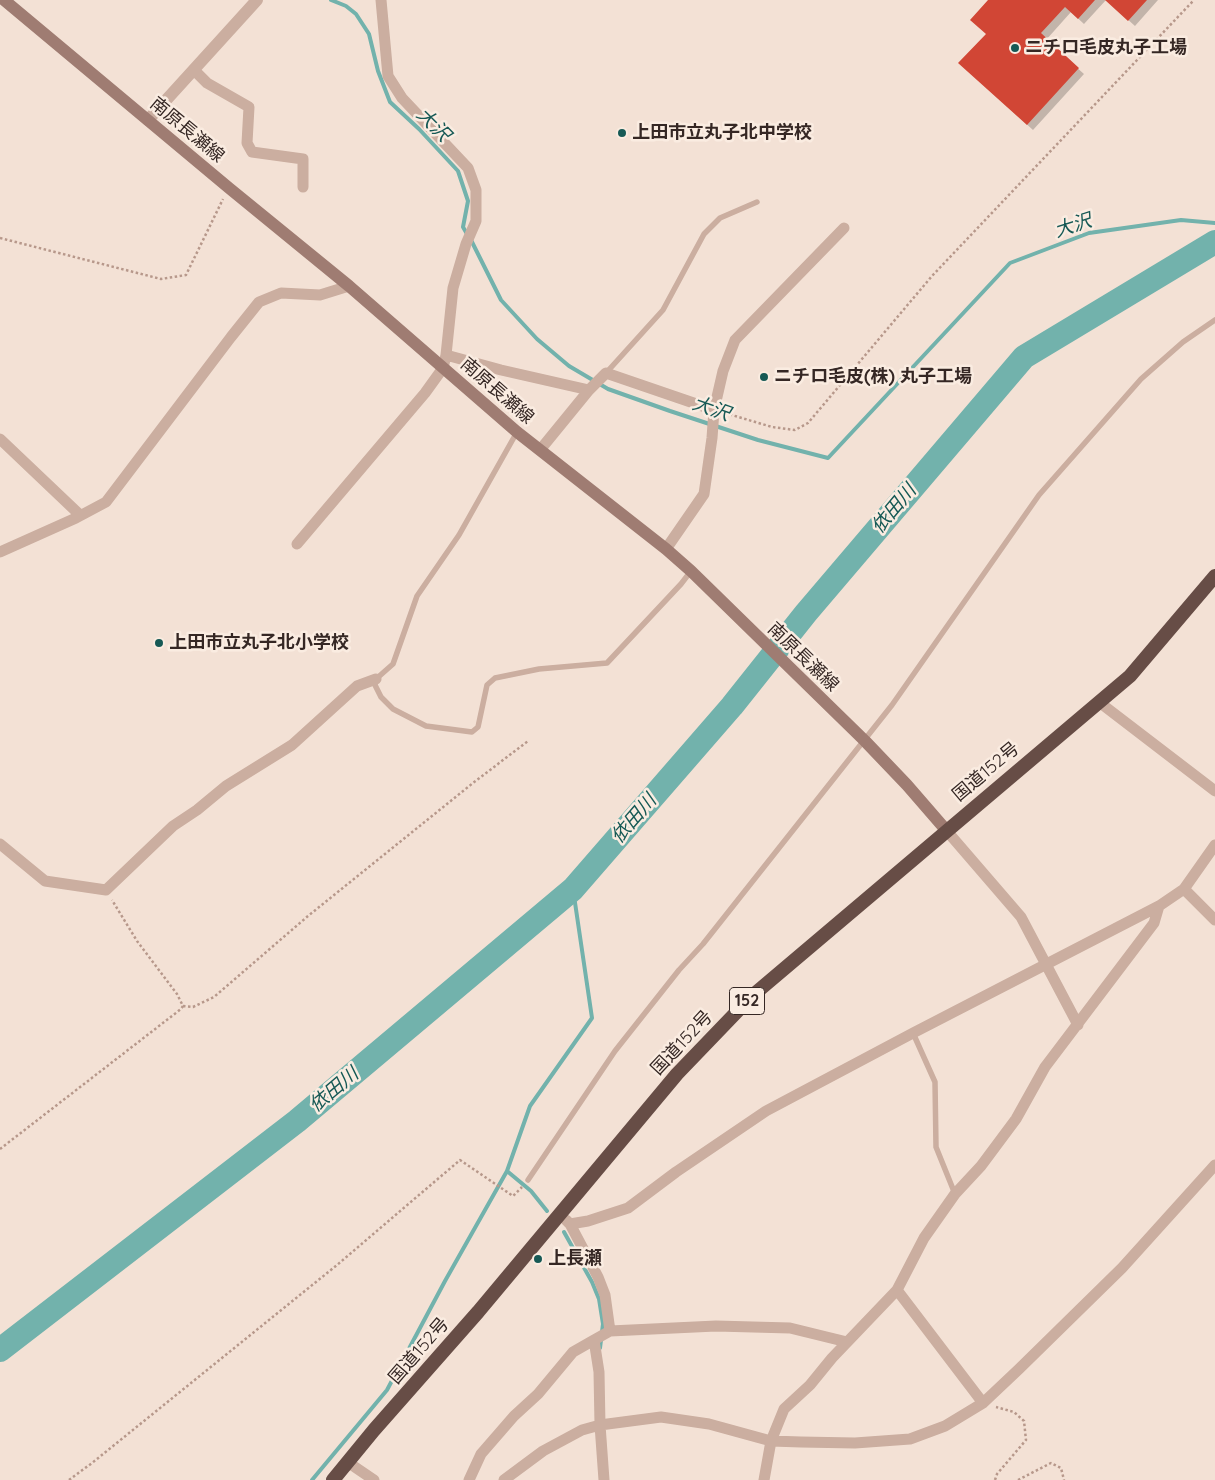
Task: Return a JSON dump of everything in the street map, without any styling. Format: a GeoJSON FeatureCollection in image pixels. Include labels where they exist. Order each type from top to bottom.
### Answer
{"type":"FeatureCollection","features":[{"type":"Feature","properties":{"kind":"highway","name":"国道152号"},"geometry":{"type":"LineString","coordinates":[[334,1480],[374,1430],[478,1312],[677,1074],[752,996],[1130,676],[1215,576]]}},
{"type":"Feature","properties":{"kind":"main road","name":"南原長瀬線"},"geometry":{"type":"LineString","coordinates":[[4,0],[228,188],[349,286],[517,432],[666,549],[691,571],[865,741],[946,830]]}},
{"type":"Feature","properties":{"kind":"street"},"geometry":{"type":"LineString","coordinates":[[148,120],[257,0]]}},
{"type":"Feature","properties":{"kind":"street"},"geometry":{"type":"LineString","coordinates":[[297,544],[425,393],[443,368],[453,288],[466,244],[476,221],[476,190],[468,168],[402,98],[388,76],[381,0]]}},
{"type":"Feature","properties":{"kind":"street"},"geometry":{"type":"LineString","coordinates":[[194,70],[207,83],[249,107],[246,143],[252,152],[303,159],[303,186]]}},
{"type":"Feature","properties":{"kind":"street"},"geometry":{"type":"LineString","coordinates":[[666,549],[704,494],[714,410],[723,371],[735,340],[844,228]]}},
{"type":"Feature","properties":{"kind":"street"},"geometry":{"type":"LineString","coordinates":[[0,552],[80,516],[106,502],[259,302],[281,293],[320,296],[349,286]]}},
{"type":"Feature","properties":{"kind":"street"},"geometry":{"type":"LineString","coordinates":[[446,355],[589,390]]}},
{"type":"Feature","properties":{"kind":"street"},"geometry":{"type":"LineString","coordinates":[[540,450],[589,390],[606,373],[714,410]]}},
{"type":"Feature","properties":{"kind":"street"},"geometry":{"type":"LineString","coordinates":[[0,439],[80,516]]}},
{"type":"Feature","properties":{"kind":"street"},"geometry":{"type":"LineString","coordinates":[[0,844],[45,881],[106,890],[173,826],[197,810],[226,786],[292,745],[358,686],[376,679]]}},
{"type":"Feature","properties":{"kind":"street"},"geometry":{"type":"LineString","coordinates":[[1099,702],[1215,790]]}},
{"type":"Feature","properties":{"kind":"street"},"geometry":{"type":"LineString","coordinates":[[946,830],[1021,917],[1078,1025]]}},
{"type":"Feature","properties":{"kind":"street"},"geometry":{"type":"LineString","coordinates":[[570,1224],[588,1221],[628,1208],[676,1172],[766,1111],[1159,906],[1184,889],[1215,845]]}},
{"type":"Feature","properties":{"kind":"street"},"geometry":{"type":"LineString","coordinates":[[1184,889],[1215,920]]}},
{"type":"Feature","properties":{"kind":"street"},"geometry":{"type":"LineString","coordinates":[[764,1480],[772,1441],[784,1409],[810,1385],[896,1290],[924,1238],[955,1194],[981,1166],[1016,1119],[1045,1067],[1154,924],[1159,906]]}},
{"type":"Feature","properties":{"kind":"street"},"geometry":{"type":"LineString","coordinates":[[504,1480],[543,1451],[582,1430],[600,1425],[661,1417],[710,1424],[772,1441],[855,1443],[910,1439],[945,1426],[983,1403],[1122,1268],[1215,1166]]}},
{"type":"Feature","properties":{"kind":"street"},"geometry":{"type":"LineString","coordinates":[[559,1214],[570,1224],[598,1277],[605,1295],[610,1332]]}},
{"type":"Feature","properties":{"kind":"street"},"geometry":{"type":"LineString","coordinates":[[896,1290],[983,1403]]}},
{"type":"Feature","properties":{"kind":"street"},"geometry":{"type":"LineString","coordinates":[[469,1480],[480,1454],[514,1416],[538,1394],[573,1352],[610,1332],[716,1326],[790,1328],[847,1342]]}},
{"type":"Feature","properties":{"kind":"street"},"geometry":{"type":"LineString","coordinates":[[594,1340],[599,1372],[604,1480]]}},
{"type":"Feature","properties":{"kind":"street"},"geometry":{"type":"LineString","coordinates":[[349,1463],[374,1480]]}},
{"type":"Feature","properties":{"kind":"lane"},"geometry":{"type":"LineString","coordinates":[[606,373],[663,310],[704,234],[720,218],[757,202]]}},
{"type":"Feature","properties":{"kind":"lane"},"geometry":{"type":"LineString","coordinates":[[528,1180],[615,1051],[679,970],[709,937],[892,705],[1038,496],[1141,378],[1183,342],[1215,320]]}},
{"type":"Feature","properties":{"kind":"lane"},"geometry":{"type":"LineString","coordinates":[[517,432],[459,535],[417,596],[393,664],[376,679],[374,685],[380,697],[393,709],[426,726],[472,732],[478,727],[487,685],[495,678],[539,669],[607,664],[682,584],[691,571]]}},
{"type":"Feature","properties":{"kind":"lane"},"geometry":{"type":"LineString","coordinates":[[913,1033],[935,1082],[936,1147],[955,1194]]}},
{"type":"Feature","properties":{"kind":"path"},"geometry":{"type":"LineString","coordinates":[[714,410],[772,427],[795,430],[808,423],[932,276],[1194,0]]}},
{"type":"Feature","properties":{"kind":"path"},"geometry":{"type":"LineString","coordinates":[[0,238],[161,279],[186,275],[228,188]]}},
{"type":"Feature","properties":{"kind":"path"},"geometry":{"type":"LineString","coordinates":[[183,1006],[193,1007],[214,997],[324,904],[528,740]]}},
{"type":"Feature","properties":{"kind":"path"},"geometry":{"type":"LineString","coordinates":[[106,890],[138,941],[177,994],[183,1006]]}},
{"type":"Feature","properties":{"kind":"path"},"geometry":{"type":"LineString","coordinates":[[0,1149],[183,1006]]}},
{"type":"Feature","properties":{"kind":"path"},"geometry":{"type":"LineString","coordinates":[[69,1480],[337,1265],[460,1160],[513,1196],[520,1189]]}},
{"type":"Feature","properties":{"kind":"path"},"geometry":{"type":"LineString","coordinates":[[983,1403],[1014,1412],[1024,1421],[1026,1440],[997,1474],[995,1480]]}},
{"type":"Feature","properties":{"kind":"path"},"geometry":{"type":"LineString","coordinates":[[1018,1480],[1051,1463],[1061,1468],[1064,1480]]}},
{"type":"Feature","properties":{"kind":"building","name":"ニチロ毛皮丸子工場"},"geometry":{"type":"Polygon","coordinates":[[[988,0],[1095,0],[1078,19],[1065,7],[1041,33],[1079,68],[1027,125],[958,63],[986,34],[970,20],[988,0]]]}},
{"type":"Feature","properties":{"kind":"building","name":"ニチロ毛皮丸子工場"},"geometry":{"type":"Polygon","coordinates":[[[1105,0],[1147,0],[1128,21],[1105,0]]]}},
{"type":"Feature","properties":{"kind":"waterway","name":"大沢"},"geometry":{"type":"LineString","coordinates":[[331,0],[346,6],[356,14],[369,34],[378,71],[390,102],[419,129],[458,171],[468,201],[463,227],[467,234]]}},
{"type":"Feature","properties":{"kind":"waterway","name":"大沢"},"geometry":{"type":"LineString","coordinates":[[471,240],[501,300],[537,339],[569,366],[608,389],[758,440],[828,458],[1010,263],[1089,233],[1181,220],[1215,223]]}},
{"type":"Feature","properties":{"kind":"waterway","name":"依田川"},"geometry":{"type":"LineString","coordinates":[[0,1350],[297,1121],[573,889],[732,706],[806,613],[1024,357],[1215,242]]}},
{"type":"Feature","properties":{"kind":"waterway"},"geometry":{"type":"LineString","coordinates":[[312,1480],[387,1390],[445,1281],[507,1171],[530,1106],[592,1018],[573,889]]}},
{"type":"Feature","properties":{"kind":"waterway"},"geometry":{"type":"LineString","coordinates":[[507,1171],[531,1191],[547,1211]]}},
{"type":"Feature","properties":{"kind":"waterway"},"geometry":{"type":"LineString","coordinates":[[564,1232],[592,1282],[599,1299],[603,1324],[600,1348]]}},
{"type":"Feature","properties":{"kind":"place","name":"ニチロ毛皮丸子工場"},"geometry":{"type":"Point","coordinates":[1015,48]}},
{"type":"Feature","properties":{"kind":"place","name":"上田市立丸子北中学校"},"geometry":{"type":"Point","coordinates":[622,133]}},
{"type":"Feature","properties":{"kind":"place","name":"ニチロ毛皮(株) 丸子工場"},"geometry":{"type":"Point","coordinates":[764,377]}},
{"type":"Feature","properties":{"kind":"place","name":"上田市立丸子北小学校"},"geometry":{"type":"Point","coordinates":[159,643]}},
{"type":"Feature","properties":{"kind":"place","name":"上長瀬"},"geometry":{"type":"Point","coordinates":[538,1259]}}]}
